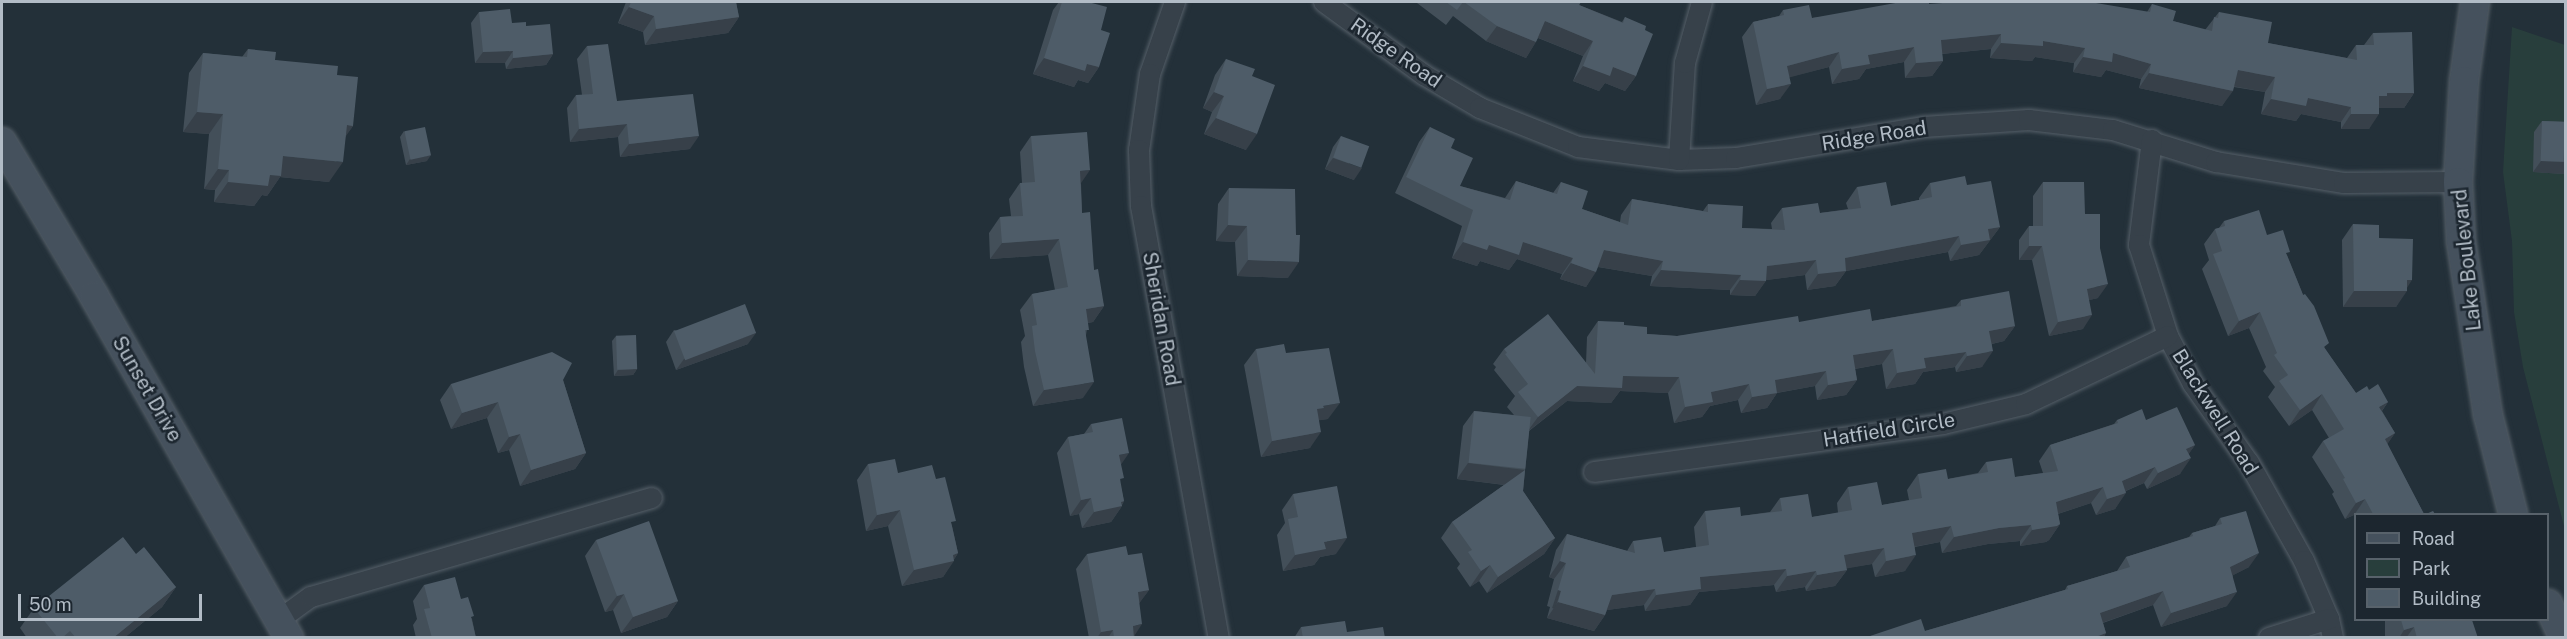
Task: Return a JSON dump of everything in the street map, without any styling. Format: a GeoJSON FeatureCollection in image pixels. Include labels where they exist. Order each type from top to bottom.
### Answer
{"type":"FeatureCollection","features":[{"type":"Feature","properties":{"kind":"main road","name":"Lake Boulevard"},"geometry":{"type":"LineString","coordinates":[[2475,2],[2464,81],[2458,183],[2462,241],[2488,415],[2513,513]]}},
{"type":"Feature","properties":{"kind":"main road","name":"Sunset Drive"},"geometry":{"type":"LineString","coordinates":[[2,142],[94,296],[284,629]]}},
{"type":"Feature","properties":{"kind":"main road"},"geometry":{"type":"LineString","coordinates":[[2549,608],[2564,638]]}},
{"type":"Feature","properties":{"kind":"street","name":"Sheridan Road"},"geometry":{"type":"LineString","coordinates":[[1175,2],[1150,74],[1139,150],[1141,206],[1219,638]]}},
{"type":"Feature","properties":{"kind":"street","name":"Ridge Road"},"geometry":{"type":"LineString","coordinates":[[1324,2],[1424,75],[1480,108],[1578,147],[1679,160],[1736,158],[1924,127],[2029,120],[2114,130],[2152,140],[2216,162],[2344,183],[2458,183]]}},
{"type":"Feature","properties":{"kind":"street"},"geometry":{"type":"LineString","coordinates":[[1679,160],[1685,63],[1702,2]]}},
{"type":"Feature","properties":{"kind":"street","name":"Blackwell Road"},"geometry":{"type":"LineString","coordinates":[[2152,140],[2139,245],[2168,336],[2193,384],[2249,463],[2304,561],[2331,628]]}},
{"type":"Feature","properties":{"kind":"street","name":"Hatfield Circle"},"geometry":{"type":"LineString","coordinates":[[1594,472],[1943,423],[2026,404],[2168,336]]}},
{"type":"Feature","properties":{"kind":"street"},"geometry":{"type":"LineString","coordinates":[[284,629],[311,597],[652,498]]}},
{"type":"Feature","properties":{"kind":"street"},"geometry":{"type":"LineString","coordinates":[[2269,638],[2331,628]]}},
{"type":"Feature","properties":{"kind":"green space"},"geometry":{"type":"Polygon","coordinates":[[[2512,27],[2565,45],[2565,530],[2523,367],[2514,312],[2512,241],[2503,172],[2512,27]]]}},
{"type":"Feature","properties":{"kind":"building"},"geometry":{"type":"Polygon","coordinates":[[[631,2],[736,2],[739,17],[656,29],[654,16],[629,7],[631,2]]]}},
{"type":"Feature","properties":{"kind":"building"},"geometry":{"type":"Polygon","coordinates":[[[1062,2],[1088,2],[1107,7],[1101,30],[1110,33],[1099,67],[1087,64],[1085,71],[1044,58],[1062,2]]]}},
{"type":"Feature","properties":{"kind":"building"},"geometry":{"type":"Polygon","coordinates":[[[1446,2],[1463,2],[1457,10],[1446,2]]]}},
{"type":"Feature","properties":{"kind":"building"},"geometry":{"type":"Polygon","coordinates":[[[1464,2],[1581,2],[1579,5],[1623,23],[1625,17],[1646,26],[1645,30],[1653,34],[1636,76],[1613,67],[1610,76],[1583,66],[1593,41],[1545,21],[1536,42],[1497,26],[1464,2]]]}},
{"type":"Feature","properties":{"kind":"building"},"geometry":{"type":"Polygon","coordinates":[[[1901,2],[1929,2],[1929,4],[2090,2],[2150,12],[2152,4],[2176,11],[2173,21],[2212,31],[2214,17],[2218,18],[2219,12],[2272,22],[2268,43],[2357,60],[2356,45],[2374,45],[2373,33],[2412,32],[2414,93],[2387,93],[2387,96],[2379,96],[2379,114],[2351,114],[2351,107],[2308,98],[2306,106],[2271,99],[2275,77],[2238,70],[2233,91],[2149,73],[2151,64],[2113,53],[2112,62],[2083,57],[2085,48],[2043,41],[2043,46],[2001,43],[2001,34],[1941,40],[1943,61],[1916,63],[1914,47],[1868,55],[1870,64],[1842,69],[1839,52],[1787,66],[1791,84],[1767,89],[1753,22],[1784,15],[1783,10],[1809,5],[1812,18],[1901,2]]]}},
{"type":"Feature","properties":{"kind":"building"},"geometry":{"type":"Polygon","coordinates":[[[510,9],[512,23],[526,22],[526,26],[550,24],[553,54],[513,58],[513,51],[483,52],[479,12],[510,9]]]}},
{"type":"Feature","properties":{"kind":"building"},"geometry":{"type":"Polygon","coordinates":[[[608,44],[617,101],[693,94],[699,136],[629,144],[627,124],[579,129],[576,95],[593,94],[587,46],[608,44]]]}},
{"type":"Feature","properties":{"kind":"building"},"geometry":{"type":"Polygon","coordinates":[[[248,49],[276,52],[275,60],[338,66],[337,75],[358,77],[353,126],[347,125],[343,162],[283,156],[281,176],[270,175],[268,186],[228,182],[229,170],[218,169],[223,114],[197,112],[203,53],[247,57],[248,49]]]}},
{"type":"Feature","properties":{"kind":"building"},"geometry":{"type":"Polygon","coordinates":[[[1226,59],[1255,69],[1252,76],[1275,85],[1257,134],[1216,118],[1224,96],[1214,92],[1226,59]]]}},
{"type":"Feature","properties":{"kind":"building"},"geometry":{"type":"Polygon","coordinates":[[[2542,121],[2565,122],[2564,162],[2541,161],[2542,121]]]}},
{"type":"Feature","properties":{"kind":"building"},"geometry":{"type":"Polygon","coordinates":[[[425,127],[431,155],[410,160],[404,131],[425,127]]]}},
{"type":"Feature","properties":{"kind":"building"},"geometry":{"type":"Polygon","coordinates":[[[1430,127],[1455,139],[1451,148],[1473,158],[1460,186],[1510,200],[1516,181],[1557,194],[1561,182],[1588,191],[1582,209],[1628,225],[1632,199],[1708,212],[1708,204],[1743,206],[1742,228],[1785,230],[1782,208],[1818,203],[1820,213],[1861,208],[1857,187],[1886,182],[1891,206],[1932,197],[1930,183],[1965,176],[1967,185],[1991,181],[2000,227],[1988,229],[1990,240],[1961,245],[1959,236],[1845,258],[1846,271],[1818,274],[1816,260],[1767,266],[1766,281],[1740,280],[1741,275],[1661,270],[1663,261],[1604,250],[1596,272],[1571,263],[1573,258],[1523,242],[1519,255],[1489,245],[1487,250],[1463,242],[1473,210],[1406,177],[1430,127]]]}},
{"type":"Feature","properties":{"kind":"building"},"geometry":{"type":"Polygon","coordinates":[[[1087,132],[1090,170],[1080,171],[1082,213],[1090,212],[1094,270],[1098,269],[1104,306],[1086,309],[1089,330],[1085,330],[1094,382],[1044,390],[1035,351],[1032,326],[1037,325],[1032,294],[1068,287],[1059,239],[1002,243],[1000,217],[1023,216],[1020,183],[1035,182],[1031,136],[1087,132]]]}},
{"type":"Feature","properties":{"kind":"building"},"geometry":{"type":"Polygon","coordinates":[[[1341,136],[1369,146],[1361,168],[1333,158],[1341,136]]]}},
{"type":"Feature","properties":{"kind":"building"},"geometry":{"type":"Polygon","coordinates":[[[2043,182],[2084,182],[2085,214],[2100,214],[2100,248],[2108,284],[2087,289],[2092,315],[2058,322],[2042,246],[2029,246],[2029,226],[2043,226],[2043,182]]]}},
{"type":"Feature","properties":{"kind":"building"},"geometry":{"type":"Polygon","coordinates":[[[1229,188],[1295,189],[1296,235],[1300,235],[1299,262],[1248,260],[1247,226],[1228,225],[1229,188]]]}},
{"type":"Feature","properties":{"kind":"building"},"geometry":{"type":"Polygon","coordinates":[[[2259,210],[2267,235],[2283,230],[2290,252],[2286,253],[2303,295],[2305,294],[2314,306],[2329,343],[2324,347],[2356,393],[2367,386],[2369,390],[2378,384],[2388,402],[2379,407],[2395,433],[2385,439],[2423,513],[2372,513],[2365,499],[2356,503],[2343,479],[2345,478],[2323,441],[2344,429],[2322,394],[2300,410],[2279,381],[2288,375],[2274,355],[2277,353],[2260,312],[2239,321],[2213,254],[2222,251],[2215,229],[2225,226],[2224,221],[2259,210]]]}},
{"type":"Feature","properties":{"kind":"building"},"geometry":{"type":"Polygon","coordinates":[[[2353,224],[2379,225],[2379,238],[2413,239],[2412,280],[2407,280],[2407,291],[2354,291],[2353,224]]]}},
{"type":"Feature","properties":{"kind":"building"},"geometry":{"type":"Polygon","coordinates":[[[2009,291],[2015,326],[1989,331],[1993,351],[1967,356],[1966,352],[1924,358],[1926,368],[1897,373],[1893,349],[1853,355],[1857,380],[1828,385],[1826,371],[1775,380],[1777,393],[1752,397],[1749,384],[1711,392],[1713,402],[1685,407],[1679,377],[1623,376],[1622,388],[1577,386],[1538,417],[1518,392],[1528,384],[1505,354],[1507,353],[1504,349],[1548,314],[1595,374],[1598,321],[1624,322],[1624,325],[1647,327],[1647,334],[1677,336],[1798,316],[1799,322],[1870,309],[1872,321],[1961,306],[1961,300],[2009,291]]]}},
{"type":"Feature","properties":{"kind":"building"},"geometry":{"type":"Polygon","coordinates":[[[745,304],[756,333],[685,360],[674,331],[745,304]]]}},
{"type":"Feature","properties":{"kind":"building"},"geometry":{"type":"Polygon","coordinates":[[[636,335],[637,369],[617,370],[616,336],[636,335]]]}},
{"type":"Feature","properties":{"kind":"building"},"geometry":{"type":"Polygon","coordinates":[[[1284,344],[1286,353],[1329,348],[1340,403],[1317,409],[1321,432],[1272,441],[1256,349],[1284,344]]]}},
{"type":"Feature","properties":{"kind":"building"},"geometry":{"type":"Polygon","coordinates":[[[552,352],[572,363],[563,380],[586,453],[531,470],[520,434],[509,437],[498,402],[462,413],[451,384],[552,352]]]}},
{"type":"Feature","properties":{"kind":"building"},"geometry":{"type":"Polygon","coordinates":[[[2177,407],[2195,445],[2186,449],[2191,458],[2158,473],[2155,467],[2122,481],[2126,493],[2107,499],[2103,487],[2056,502],[2060,524],[2057,526],[2032,530],[2031,525],[1999,528],[1954,537],[1951,526],[1912,533],[1916,555],[1886,561],[1884,548],[1844,555],[1847,570],[1817,575],[1816,571],[1787,576],[1786,569],[1700,577],[1701,589],[1656,595],[1655,589],[1612,595],[1605,615],[1558,602],[1561,591],[1558,590],[1566,563],[1560,561],[1567,534],[1635,553],[1633,541],[1661,537],[1664,552],[1709,545],[1705,511],[1740,507],[1741,516],[1782,511],[1780,498],[1808,494],[1812,517],[1852,510],[1848,487],[1877,482],[1882,505],[1922,498],[1918,474],[1946,469],[1948,479],[1988,472],[1986,462],[2012,458],[2015,477],[2058,471],[2050,445],[2118,423],[2117,420],[2142,409],[2146,420],[2177,407]]]}},
{"type":"Feature","properties":{"kind":"building"},"geometry":{"type":"Polygon","coordinates":[[[1474,411],[1531,417],[1525,469],[1469,463],[1474,411]]]}},
{"type":"Feature","properties":{"kind":"building"},"geometry":{"type":"Polygon","coordinates":[[[1122,418],[1129,453],[1119,455],[1124,478],[1120,479],[1124,501],[1121,502],[1122,506],[1094,512],[1091,498],[1081,500],[1068,437],[1093,432],[1091,424],[1122,418]]]}},
{"type":"Feature","properties":{"kind":"building"},"geometry":{"type":"Polygon","coordinates":[[[895,459],[898,473],[932,465],[936,479],[945,477],[956,521],[951,522],[958,553],[953,555],[954,561],[914,570],[900,510],[877,515],[868,464],[895,459]]]}},
{"type":"Feature","properties":{"kind":"building"},"geometry":{"type":"Polygon","coordinates":[[[1525,470],[1523,491],[1555,538],[1498,577],[1490,565],[1481,571],[1468,552],[1472,550],[1452,522],[1525,470]]]}},
{"type":"Feature","properties":{"kind":"building"},"geometry":{"type":"Polygon","coordinates":[[[1337,486],[1347,538],[1324,542],[1326,549],[1295,555],[1288,519],[1298,517],[1293,494],[1337,486]]]}},
{"type":"Feature","properties":{"kind":"building"},"geometry":{"type":"Polygon","coordinates":[[[2246,511],[2259,553],[2230,567],[2237,592],[2171,613],[2163,591],[2100,613],[2106,633],[2093,638],[1870,638],[1870,636],[1921,619],[1925,631],[2068,589],[2067,586],[2130,567],[2126,557],[2193,536],[2192,533],[2222,524],[2220,518],[2246,511]]]}},
{"type":"Feature","properties":{"kind":"building"},"geometry":{"type":"Polygon","coordinates":[[[649,521],[678,601],[633,617],[624,594],[617,596],[596,540],[649,521]]]}},
{"type":"Feature","properties":{"kind":"building"},"geometry":{"type":"Polygon","coordinates":[[[123,537],[136,554],[144,547],[176,587],[113,638],[76,638],[70,631],[62,638],[58,638],[34,608],[123,537]]]}},
{"type":"Feature","properties":{"kind":"building"},"geometry":{"type":"Polygon","coordinates":[[[1126,546],[1128,555],[1142,553],[1149,590],[1138,592],[1142,624],[1133,626],[1134,638],[1114,638],[1113,630],[1101,632],[1087,554],[1126,546]]]}},
{"type":"Feature","properties":{"kind":"building"},"geometry":{"type":"Polygon","coordinates":[[[455,577],[461,599],[468,597],[474,616],[471,617],[476,638],[432,638],[424,609],[430,608],[424,585],[455,577]]]}},
{"type":"Feature","properties":{"kind":"building"},"geometry":{"type":"Polygon","coordinates":[[[1345,621],[1347,632],[1383,627],[1385,638],[1303,638],[1301,627],[1345,621]]]}},
{"type":"Feature","properties":{"kind":"building"},"geometry":{"type":"Polygon","coordinates":[[[2401,621],[2472,621],[2478,638],[2417,638],[2414,627],[2404,630],[2401,621]]]}}]}
